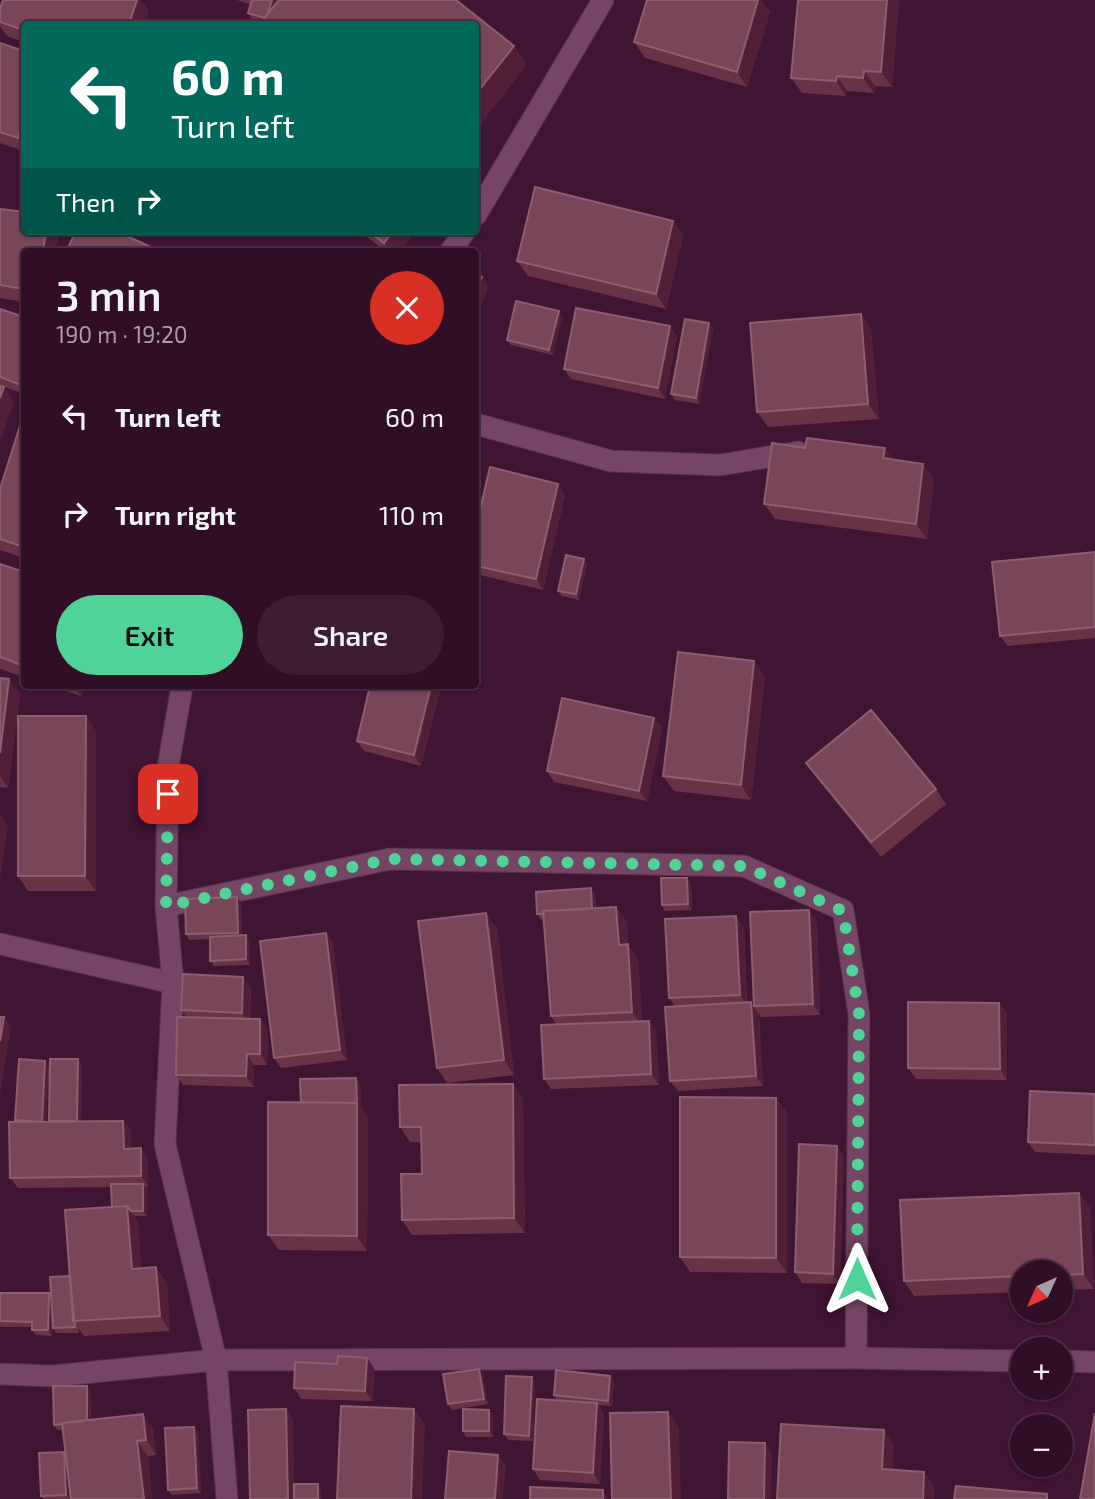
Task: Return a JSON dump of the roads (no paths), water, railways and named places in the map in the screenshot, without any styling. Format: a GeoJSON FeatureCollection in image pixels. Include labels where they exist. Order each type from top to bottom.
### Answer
{"type":"FeatureCollection","features":[{"type":"Feature","properties":{"kind":"street"},"geometry":{"type":"LineString","coordinates":[[479,210],[603,0]]}},
{"type":"Feature","properties":{"kind":"street"},"geometry":{"type":"LineString","coordinates":[[479,425],[611,461],[720,465],[822,448]]}},
{"type":"Feature","properties":{"kind":"street"},"geometry":{"type":"LineString","coordinates":[[181,689],[168,767],[166,906],[173,984],[164,1144],[216,1360],[227,1499]]}},
{"type":"Feature","properties":{"kind":"street"},"geometry":{"type":"LineString","coordinates":[[166,906],[390,859],[744,866],[843,911],[859,1014],[856,1358]]}},
{"type":"Feature","properties":{"kind":"street"},"geometry":{"type":"LineString","coordinates":[[0,944],[173,984]]}},
{"type":"Feature","properties":{"kind":"street"},"geometry":{"type":"LineString","coordinates":[[0,1374],[52,1376],[216,1360],[856,1358],[1010,1361]]}},
{"type":"Feature","properties":{"kind":"street"},"geometry":{"type":"LineString","coordinates":[[1073,1361],[1095,1362]]}}]}
